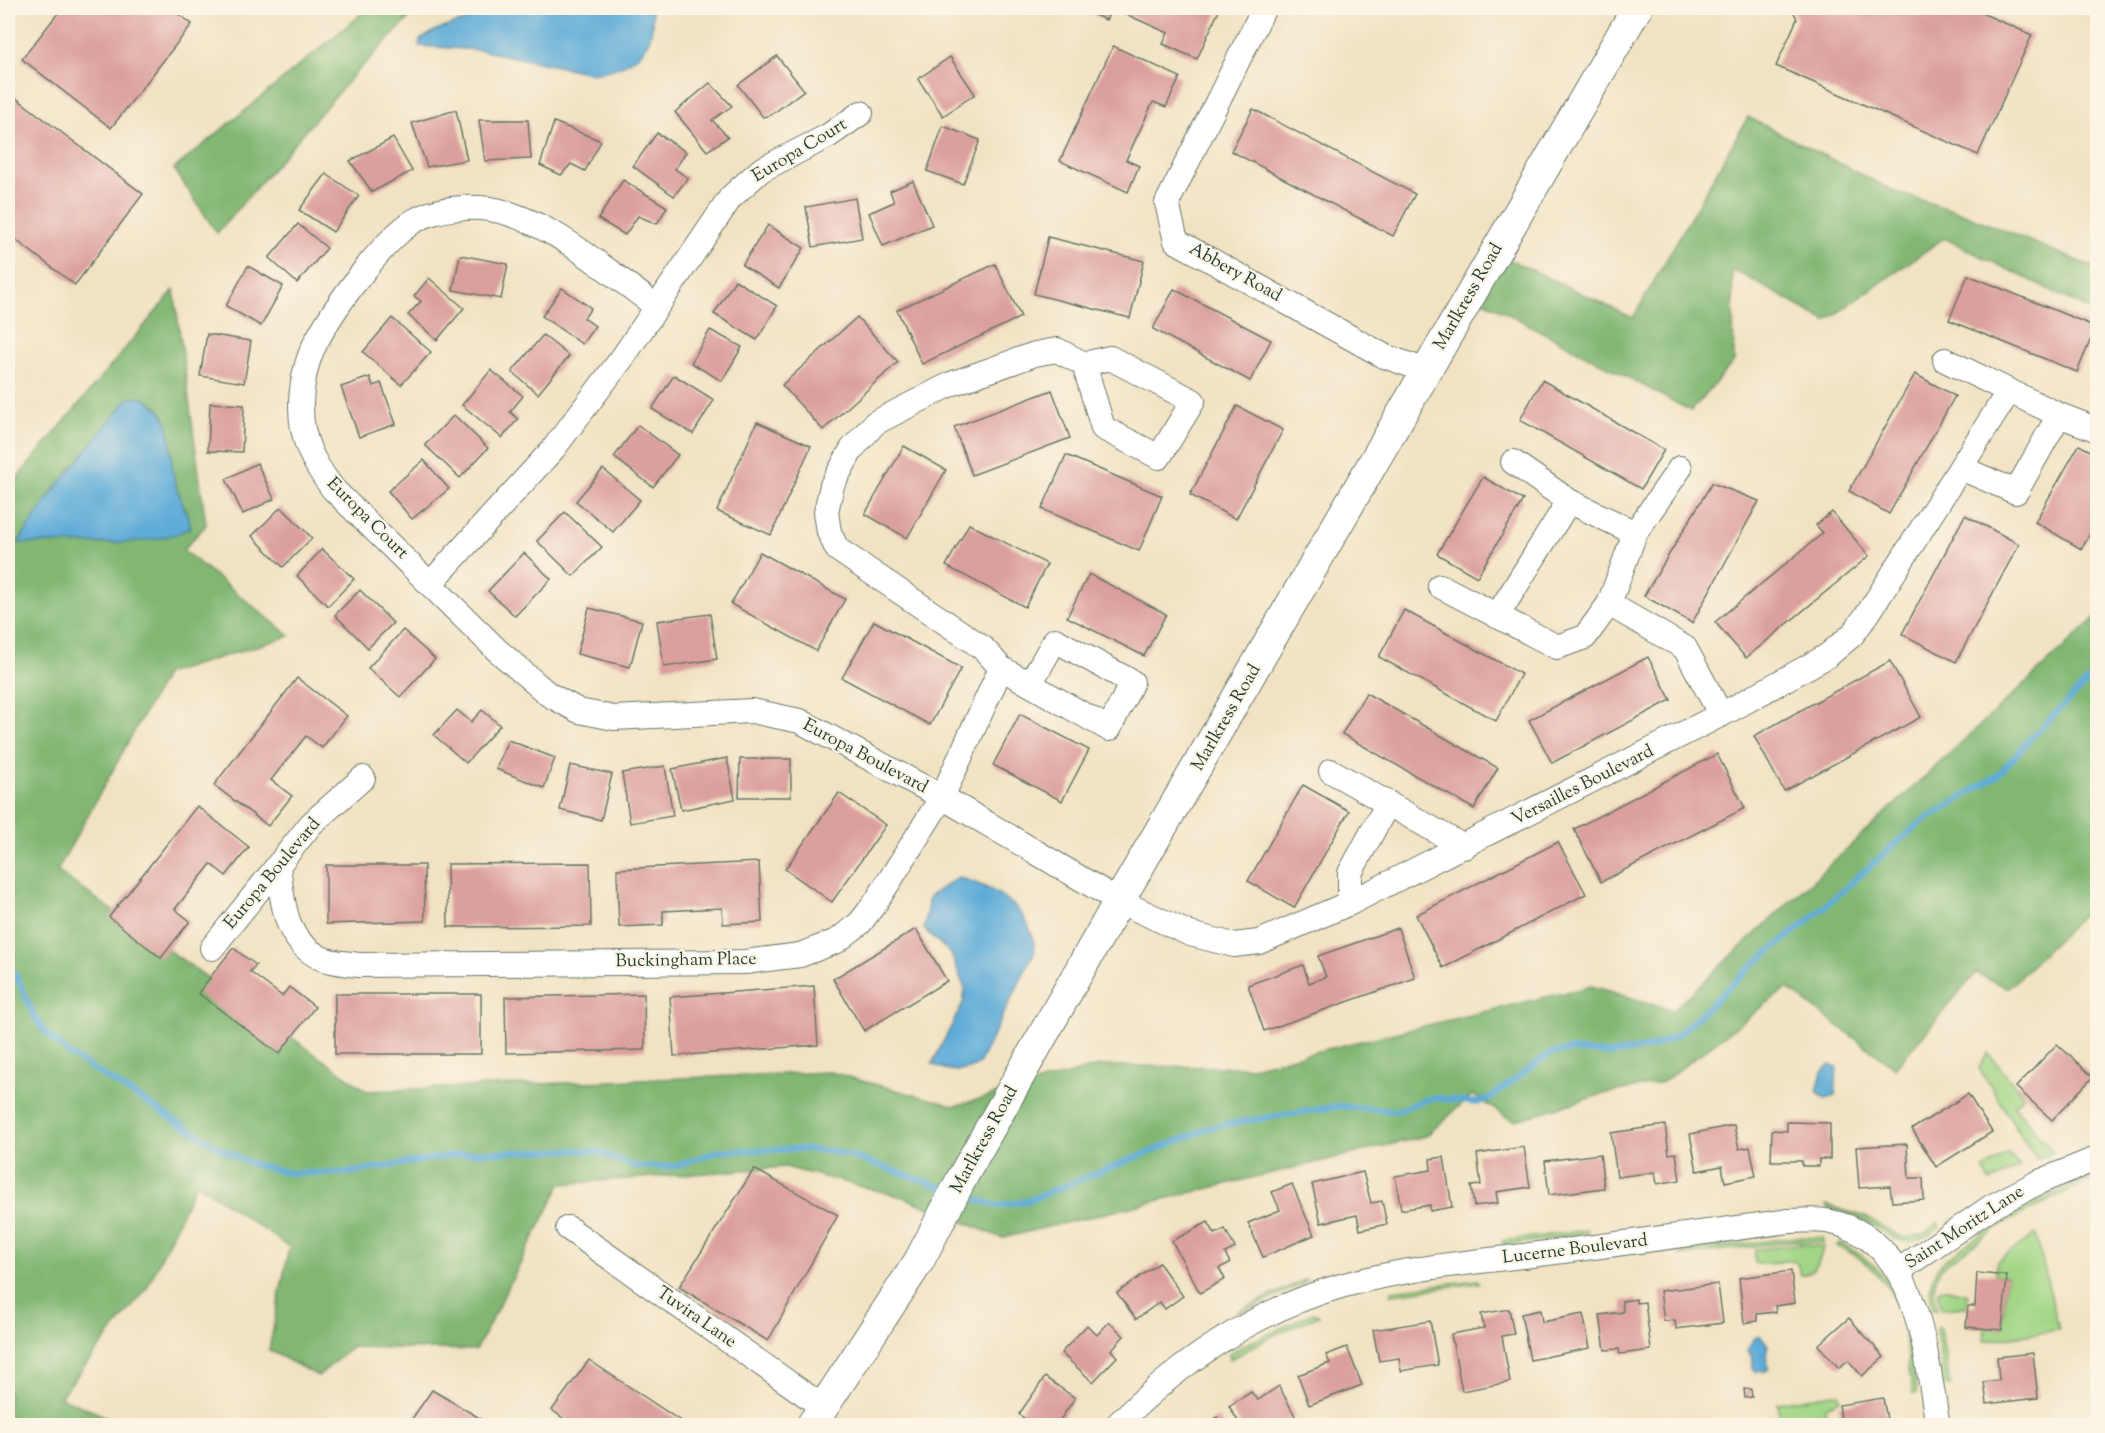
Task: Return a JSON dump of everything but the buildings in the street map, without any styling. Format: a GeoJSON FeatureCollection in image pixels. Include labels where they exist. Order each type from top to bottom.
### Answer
{"type":"FeatureCollection","features":[{"type":"Feature","properties":{"kind":"street","name":"Abbery Road"},"geometry":{"type":"LineString","coordinates":[[1264,8],[1167,203],[1176,241],[1384,356],[1427,371]]}},
{"type":"Feature","properties":{"kind":"street","name":"Marlkress Road"},"geometry":{"type":"LineString","coordinates":[[817,1416],[874,1334],[936,1230],[964,1174],[1119,901],[1637,8]]}},
{"type":"Feature","properties":{"kind":"street","name":"Europa Court"},"geometry":{"type":"LineString","coordinates":[[431,583],[554,448],[623,357],[730,197],[761,170],[828,136],[861,113]]}},
{"type":"Feature","properties":{"kind":"street","name":"Europa Court"},"geometry":{"type":"LineString","coordinates":[[497,650],[333,489],[312,460],[304,434],[302,397],[314,346],[334,312],[375,258],[414,221],[441,210],[481,208],[510,214],[551,233],[657,306]]}},
{"type":"Feature","properties":{"kind":"street"},"geometry":{"type":"LineString","coordinates":[[1030,684],[1001,668],[982,648],[837,549],[829,532],[826,512],[832,485],[852,449],[875,423],[951,384],[1035,354],[1057,350],[1084,364],[1110,358],[1193,401],[1159,457],[1103,428],[1084,364]]}},
{"type":"Feature","properties":{"kind":"street"},"geometry":{"type":"LineString","coordinates":[[1945,360],[2059,415],[2097,430]]}},
{"type":"Feature","properties":{"kind":"street","name":"Versailles Boulevard"},"geometry":{"type":"LineString","coordinates":[[1119,901],[1190,934],[1234,945],[1259,942],[1350,903],[1464,847],[1721,715],[1827,656],[1852,635],[1869,612],[2009,391]]}},
{"type":"Feature","properties":{"kind":"street"},"geometry":{"type":"LineString","coordinates":[[1960,468],[2016,492],[2059,415]]}},
{"type":"Feature","properties":{"kind":"street"},"geometry":{"type":"LineString","coordinates":[[1513,462],[1569,501],[1635,533]]}},
{"type":"Feature","properties":{"kind":"street"},"geometry":{"type":"LineString","coordinates":[[1440,586],[1557,647],[1585,637],[1609,604],[1635,533],[1680,468]]}},
{"type":"Feature","properties":{"kind":"street"},"geometry":{"type":"LineString","coordinates":[[1497,616],[1569,501]]}},
{"type":"Feature","properties":{"kind":"street"},"geometry":{"type":"LineString","coordinates":[[1609,604],[1685,648],[1721,715]]}},
{"type":"Feature","properties":{"kind":"street","name":"Europa Boulevard"},"geometry":{"type":"LineString","coordinates":[[497,650],[548,694],[579,711],[614,718],[753,711],[800,721],[942,797],[1119,901]]}},
{"type":"Feature","properties":{"kind":"street","name":"Buckingham Place"},"geometry":{"type":"LineString","coordinates":[[278,865],[285,917],[300,945],[322,959],[358,965],[745,962],[800,955],[837,941],[852,929],[876,902],[942,797],[1001,668]]}},
{"type":"Feature","properties":{"kind":"street"},"geometry":{"type":"LineString","coordinates":[[1331,771],[1464,847]]}},
{"type":"Feature","properties":{"kind":"street","name":"Europa Boulevard"},"geometry":{"type":"LineString","coordinates":[[212,948],[311,824],[363,778]]}},
{"type":"Feature","properties":{"kind":"street"},"geometry":{"type":"LineString","coordinates":[[1350,903],[1350,873],[1388,803]]}},
{"type":"Feature","properties":{"kind":"street","name":"Saint Moritz Lane"},"geometry":{"type":"LineString","coordinates":[[1898,1271],[1991,1207],[2039,1182],[2097,1158]]}},
{"type":"Feature","properties":{"kind":"street","name":"Lucerne Boulevard"},"geometry":{"type":"LineString","coordinates":[[1116,1425],[1174,1373],[1227,1337],[1319,1293],[1377,1277],[1790,1221],[1815,1220],[1834,1223],[1863,1236],[1878,1247],[1898,1271],[1914,1303],[1938,1425]]}},
{"type":"Feature","properties":{"kind":"street","name":"Tuvira Lane"},"geometry":{"type":"LineString","coordinates":[[568,1228],[817,1416]]}},
{"type":"Feature","properties":{"kind":"green space"},"geometry":{"type":"Polygon","coordinates":[[[365,8],[419,8],[349,80],[217,233],[174,169],[358,17],[365,8]]]}},
{"type":"Feature","properties":{"kind":"green space"},"geometry":{"type":"Polygon","coordinates":[[[1748,117],[1898,193],[1959,212],[2098,269],[2097,313],[1944,238],[1826,321],[1732,269],[1734,361],[1691,411],[1469,293],[1492,251],[1633,318],[1748,117]]]}},
{"type":"Feature","properties":{"kind":"green space"},"geometry":{"type":"Polygon","coordinates":[[[174,290],[206,525],[183,550],[290,636],[166,674],[57,871],[367,1091],[830,1072],[955,1106],[1099,1066],[1252,1067],[1592,986],[1673,1010],[2097,617],[2097,906],[2082,916],[2008,988],[1976,973],[1895,1068],[1787,988],[1663,1082],[1603,1094],[1513,1121],[1472,1095],[1426,1136],[1002,1238],[903,1197],[785,1167],[561,1184],[476,1350],[352,1347],[318,1376],[269,1350],[289,1247],[196,1183],[147,1288],[60,1397],[125,1425],[8,1426],[8,489],[174,290]]]}},
{"type":"Feature","properties":{"kind":"green space"},"geometry":{"type":"Polygon","coordinates":[[[1988,1053],[2023,1096],[2014,1106],[2053,1152],[2036,1159],[1979,1068],[1988,1053]]]}},
{"type":"Feature","properties":{"kind":"green space"},"geometry":{"type":"Polygon","coordinates":[[[2008,1153],[2020,1167],[1990,1182],[1984,1169],[2008,1153]]]}},
{"type":"Feature","properties":{"kind":"green space"},"geometry":{"type":"Polygon","coordinates":[[[2097,1172],[2097,1177],[2006,1222],[1946,1264],[1938,1274],[1934,1285],[1937,1309],[1932,1309],[1931,1282],[1945,1260],[2003,1219],[2097,1172]]]}},
{"type":"Feature","properties":{"kind":"green space"},"geometry":{"type":"Polygon","coordinates":[[[1826,1205],[1866,1217],[1902,1238],[1922,1235],[1938,1223],[1939,1228],[1927,1236],[1908,1242],[1893,1237],[1864,1220],[1828,1209],[1826,1205]]]}},
{"type":"Feature","properties":{"kind":"green space"},"geometry":{"type":"Polygon","coordinates":[[[1588,1230],[1585,1234],[1505,1245],[1502,1241],[1588,1230]]]}},
{"type":"Feature","properties":{"kind":"green space"},"geometry":{"type":"Polygon","coordinates":[[[2036,1234],[2059,1330],[1984,1341],[1985,1328],[2002,1329],[2007,1276],[1995,1275],[1997,1261],[2036,1234]]]}},
{"type":"Feature","properties":{"kind":"green space"},"geometry":{"type":"Polygon","coordinates":[[[1798,1237],[1823,1238],[1823,1243],[1795,1241],[1679,1256],[1682,1252],[1798,1237]]]}},
{"type":"Feature","properties":{"kind":"green space"},"geometry":{"type":"Polygon","coordinates":[[[1839,1243],[1862,1256],[1879,1271],[1893,1290],[1903,1313],[1900,1316],[1885,1283],[1869,1265],[1837,1246],[1839,1243]]]}},
{"type":"Feature","properties":{"kind":"green space"},"geometry":{"type":"Polygon","coordinates":[[[1801,1244],[1823,1247],[1817,1266],[1807,1274],[1801,1275],[1797,1263],[1792,1261],[1766,1264],[1755,1262],[1755,1250],[1801,1244]]]}},
{"type":"Feature","properties":{"kind":"green space"},"geometry":{"type":"Polygon","coordinates":[[[1306,1279],[1304,1283],[1241,1313],[1238,1311],[1306,1279]]]}},
{"type":"Feature","properties":{"kind":"green space"},"geometry":{"type":"Polygon","coordinates":[[[1477,1280],[1479,1283],[1391,1294],[1393,1290],[1477,1280]]]}},
{"type":"Feature","properties":{"kind":"green space"},"geometry":{"type":"Polygon","coordinates":[[[1943,1288],[1968,1294],[1966,1307],[1941,1309],[1938,1290],[1943,1288]]]}},
{"type":"Feature","properties":{"kind":"green space"},"geometry":{"type":"Polygon","coordinates":[[[1313,1313],[1319,1316],[1280,1332],[1230,1359],[1229,1354],[1241,1347],[1313,1313]]]}},
{"type":"Feature","properties":{"kind":"green space"},"geometry":{"type":"Polygon","coordinates":[[[1940,1328],[1951,1386],[1945,1385],[1936,1329],[1940,1328]]]}},
{"type":"Feature","properties":{"kind":"green space"},"geometry":{"type":"Polygon","coordinates":[[[1904,1335],[1908,1335],[1917,1393],[1913,1394],[1904,1335]]]}},
{"type":"Feature","properties":{"kind":"green space"},"geometry":{"type":"Polygon","coordinates":[[[1839,1393],[1840,1400],[1826,1406],[1823,1425],[1781,1425],[1777,1403],[1839,1393]]]}},
{"type":"Feature","properties":{"kind":"water"},"geometry":{"type":"Polygon","coordinates":[[[504,8],[651,8],[652,23],[650,36],[638,56],[617,68],[590,73],[480,50],[419,46],[420,40],[436,30],[504,8]]]}},
{"type":"Feature","properties":{"kind":"water"},"geometry":{"type":"Polygon","coordinates":[[[141,397],[154,404],[167,422],[175,482],[191,527],[176,534],[133,542],[18,543],[50,495],[128,399],[141,397]]]}},
{"type":"Feature","properties":{"kind":"water"},"geometry":{"type":"Polygon","coordinates":[[[958,877],[986,887],[1010,902],[1027,923],[1035,951],[979,1064],[962,1071],[944,1069],[932,1064],[963,1003],[965,989],[951,954],[924,929],[929,897],[958,877]]]}},
{"type":"Feature","properties":{"kind":"water"},"geometry":{"type":"Polygon","coordinates":[[[1829,1065],[1837,1067],[1835,1096],[1825,1099],[1817,1091],[1822,1072],[1829,1065]]]}},
{"type":"Feature","properties":{"kind":"water"},"geometry":{"type":"Polygon","coordinates":[[[1760,1336],[1768,1345],[1766,1356],[1769,1368],[1766,1371],[1757,1372],[1753,1368],[1753,1359],[1748,1350],[1755,1337],[1760,1336]]]}},
{"type":"Feature","properties":{"kind":"waterway"},"geometry":{"type":"LineString","coordinates":[[963,1195],[997,1206],[1027,1201],[1215,1126],[1340,1106],[1397,1111],[1424,1100],[1437,1098],[1477,1103],[1490,1098],[1549,1054],[1570,1050],[1613,1054],[1652,1047],[1678,1035],[1754,964],[1809,920],[1917,825],[1998,775],[2030,739],[2098,671]]}},
{"type":"Feature","properties":{"kind":"waterway"},"geometry":{"type":"LineString","coordinates":[[8,965],[16,975],[34,1016],[44,1031],[70,1055],[218,1147],[249,1163],[289,1173],[347,1173],[467,1153],[576,1150],[599,1152],[633,1166],[664,1167],[676,1166],[719,1151],[800,1149],[848,1155],[948,1189]]}}]}
